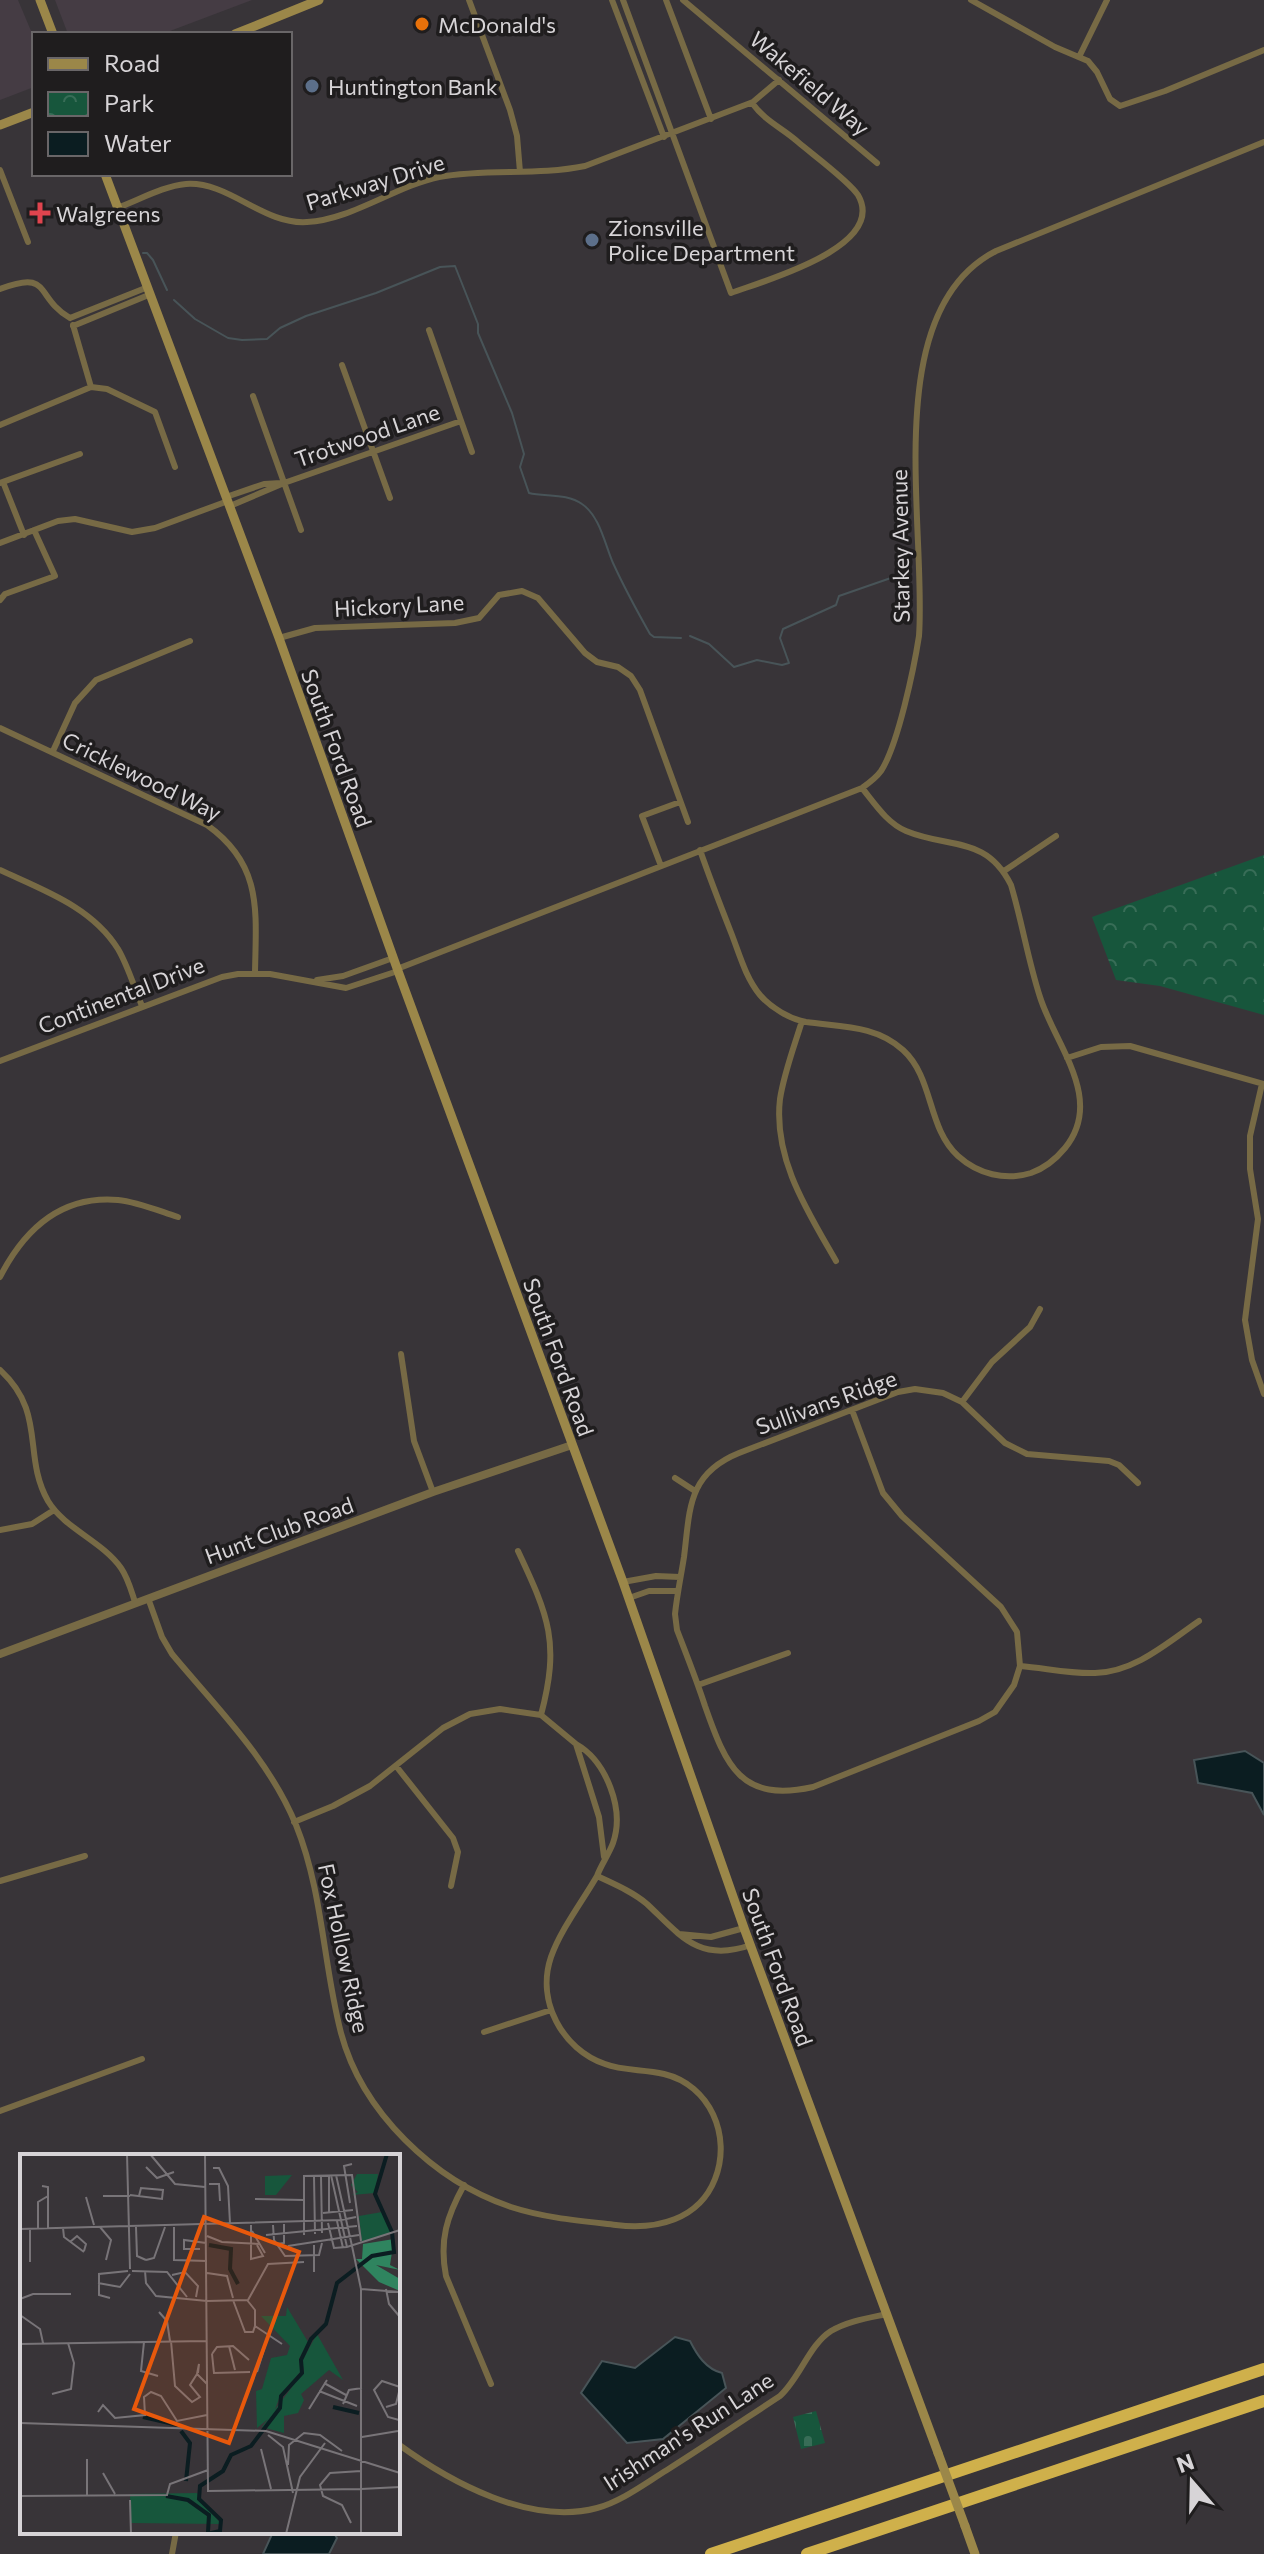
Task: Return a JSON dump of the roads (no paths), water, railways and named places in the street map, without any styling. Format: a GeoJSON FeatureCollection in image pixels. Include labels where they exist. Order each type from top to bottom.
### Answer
{"type":"FeatureCollection","features":[{"type":"Feature","properties":{"kind":"highway"},"geometry":{"type":"LineString","coordinates":[[711,2554],[1264,2369]]}},
{"type":"Feature","properties":{"kind":"highway"},"geometry":{"type":"LineString","coordinates":[[807,2554],[1264,2401]]}},
{"type":"Feature","properties":{"kind":"main road"},"geometry":{"type":"LineString","coordinates":[[40,0],[52,32]]}},
{"type":"Feature","properties":{"kind":"main road"},"geometry":{"type":"LineString","coordinates":[[240,32],[319,0]]}},
{"type":"Feature","properties":{"kind":"main road"},"geometry":{"type":"LineString","coordinates":[[0,125],[32,113]]}},
{"type":"Feature","properties":{"kind":"main road","name":"South Ford Road"},"geometry":{"type":"LineString","coordinates":[[106,176],[279,638],[393,958],[629,1598],[744,1928],[975,2554]]}},
{"type":"Feature","properties":{"kind":"street"},"geometry":{"type":"LineString","coordinates":[[469,0],[510,110],[517,136],[520,172]]}},
{"type":"Feature","properties":{"kind":"street"},"geometry":{"type":"LineString","coordinates":[[612,0],[731,293],[816,260],[843,246],[859,227],[862,210],[857,195],[846,184],[792,136],[765,120],[752,103]]}},
{"type":"Feature","properties":{"kind":"street"},"geometry":{"type":"LineString","coordinates":[[623,0],[668,135]]}},
{"type":"Feature","properties":{"kind":"street"},"geometry":{"type":"LineString","coordinates":[[666,0],[711,119]]}},
{"type":"Feature","properties":{"kind":"street","name":"Wakefield Way"},"geometry":{"type":"LineString","coordinates":[[683,0],[877,163]]}},
{"type":"Feature","properties":{"kind":"street"},"geometry":{"type":"LineString","coordinates":[[971,0],[1093,66],[1114,103],[1128,106],[1264,50]]}},
{"type":"Feature","properties":{"kind":"street"},"geometry":{"type":"LineString","coordinates":[[1079,57],[1107,0]]}},
{"type":"Feature","properties":{"kind":"street","name":"Parkway Drive"},"geometry":{"type":"LineString","coordinates":[[117,208],[174,186],[196,184],[284,220],[304,223],[336,216],[439,177],[559,171],[585,166],[752,103],[763,97],[779,80]]}},
{"type":"Feature","properties":{"kind":"street","name":"Starkey Avenue"},"geometry":{"type":"LineString","coordinates":[[398,970],[862,788],[879,774],[891,750],[915,661],[920,615],[916,506],[918,403],[929,338],[941,307],[974,263],[996,251],[1264,142]]}},
{"type":"Feature","properties":{"kind":"street"},"geometry":{"type":"LineString","coordinates":[[0,170],[28,242]]}},
{"type":"Feature","properties":{"kind":"street"},"geometry":{"type":"LineString","coordinates":[[0,289],[24,280],[44,288],[57,310],[72,322],[91,387]]}},
{"type":"Feature","properties":{"kind":"street"},"geometry":{"type":"LineString","coordinates":[[72,322],[149,290]]}},
{"type":"Feature","properties":{"kind":"street"},"geometry":{"type":"LineString","coordinates":[[429,330],[472,452]]}},
{"type":"Feature","properties":{"kind":"street"},"geometry":{"type":"LineString","coordinates":[[342,365],[390,498]]}},
{"type":"Feature","properties":{"kind":"street"},"geometry":{"type":"LineString","coordinates":[[0,425],[91,387],[107,389],[155,412],[175,467]]}},
{"type":"Feature","properties":{"kind":"street"},"geometry":{"type":"LineString","coordinates":[[253,396],[301,530]]}},
{"type":"Feature","properties":{"kind":"street","name":"Trotwood Lane"},"geometry":{"type":"LineString","coordinates":[[0,543],[58,521],[75,519],[132,532],[155,528],[264,484],[284,483],[461,421]]}},
{"type":"Feature","properties":{"kind":"street"},"geometry":{"type":"LineString","coordinates":[[24,535],[1,482],[80,454]]}},
{"type":"Feature","properties":{"kind":"street"},"geometry":{"type":"LineString","coordinates":[[0,600],[5,594],[55,576],[34,530]]}},
{"type":"Feature","properties":{"kind":"street","name":"Hickory Lane"},"geometry":{"type":"LineString","coordinates":[[279,638],[315,628],[467,621],[479,618],[499,595],[522,591],[538,598],[585,653],[597,662],[618,667],[631,676],[640,690],[688,822]]}},
{"type":"Feature","properties":{"kind":"street"},"geometry":{"type":"LineString","coordinates":[[53,751],[75,703],[96,680],[190,641]]}},
{"type":"Feature","properties":{"kind":"street","name":"Cricklewood Way"},"geometry":{"type":"LineString","coordinates":[[0,728],[207,825],[223,837],[245,865],[255,896],[255,973]]}},
{"type":"Feature","properties":{"kind":"street"},"geometry":{"type":"LineString","coordinates":[[700,850],[755,988],[772,1006],[802,1021],[868,1030],[881,1035],[901,1048],[919,1071],[941,1133],[959,1157],[979,1170],[996,1175],[1012,1177],[1032,1173],[1046,1166],[1068,1145],[1075,1132],[1079,1089],[1041,1000],[1016,903],[1004,871],[972,847],[896,826],[862,788]]}},
{"type":"Feature","properties":{"kind":"street"},"geometry":{"type":"LineString","coordinates":[[661,866],[642,816],[680,802]]}},
{"type":"Feature","properties":{"kind":"street"},"geometry":{"type":"LineString","coordinates":[[1004,871],[1056,836]]}},
{"type":"Feature","properties":{"kind":"street"},"geometry":{"type":"LineString","coordinates":[[0,870],[67,902],[102,928],[123,959],[142,1006]]}},
{"type":"Feature","properties":{"kind":"street"},"geometry":{"type":"LineString","coordinates":[[314,981],[343,976],[393,958]]}},
{"type":"Feature","properties":{"kind":"street","name":"Continental Drive"},"geometry":{"type":"LineString","coordinates":[[0,1061],[210,980],[255,973],[346,988],[398,970]]}},
{"type":"Feature","properties":{"kind":"street"},"geometry":{"type":"LineString","coordinates":[[802,1021],[781,1095],[779,1126],[782,1146],[798,1193],[836,1261]]}},
{"type":"Feature","properties":{"kind":"street"},"geometry":{"type":"LineString","coordinates":[[1067,1058],[1101,1047],[1130,1046],[1263,1084],[1250,1136],[1250,1169],[1258,1219],[1245,1320],[1252,1360],[1264,1394]]}},
{"type":"Feature","properties":{"kind":"street"},"geometry":{"type":"LineString","coordinates":[[0,1277],[27,1234],[49,1217],[76,1204],[120,1200],[178,1217]]}},
{"type":"Feature","properties":{"kind":"street"},"geometry":{"type":"LineString","coordinates":[[962,1402],[992,1362],[1030,1327],[1040,1309]]}},
{"type":"Feature","properties":{"kind":"street"},"geometry":{"type":"LineString","coordinates":[[401,1354],[414,1441],[433,1492]]}},
{"type":"Feature","properties":{"kind":"street"},"geometry":{"type":"LineString","coordinates":[[0,1370],[27,1407],[38,1472],[46,1497],[54,1510],[121,1568],[135,1602]]}},
{"type":"Feature","properties":{"kind":"street","name":"Sullivans Ridge"},"geometry":{"type":"LineString","coordinates":[[1020,1666],[1008,1696],[995,1712],[979,1721],[813,1787],[783,1792],[763,1789],[732,1768],[719,1745],[677,1630],[675,1614],[687,1518],[695,1491],[709,1472],[728,1458],[898,1392],[915,1389],[943,1393],[962,1402],[1013,1448],[1039,1457],[1109,1461],[1119,1465],[1138,1483]]}},
{"type":"Feature","properties":{"kind":"street"},"geometry":{"type":"LineString","coordinates":[[852,1410],[883,1493],[902,1516],[1001,1607],[1017,1632],[1020,1666],[1096,1673],[1121,1668],[1144,1659],[1199,1621]]}},
{"type":"Feature","properties":{"kind":"street","name":"Hunt Club Road"},"geometry":{"type":"LineString","coordinates":[[0,1654],[433,1492],[572,1445]]}},
{"type":"Feature","properties":{"kind":"street"},"geometry":{"type":"LineString","coordinates":[[675,1478],[695,1491]]}},
{"type":"Feature","properties":{"kind":"street"},"geometry":{"type":"LineString","coordinates":[[0,1530],[32,1524],[54,1510]]}},
{"type":"Feature","properties":{"kind":"street"},"geometry":{"type":"LineString","coordinates":[[294,1822],[353,1796],[443,1728],[470,1714],[500,1709],[541,1715],[549,1682],[551,1643],[541,1603],[518,1551]]}},
{"type":"Feature","properties":{"kind":"street"},"geometry":{"type":"LineString","coordinates":[[623,1582],[656,1576],[680,1577]]}},
{"type":"Feature","properties":{"kind":"street"},"geometry":{"type":"LineString","coordinates":[[629,1598],[649,1591],[678,1591]]}},
{"type":"Feature","properties":{"kind":"street","name":"Fox Hollow Ridge"},"geometry":{"type":"LineString","coordinates":[[148,1598],[162,1637],[172,1654],[259,1758],[294,1822],[314,1883],[341,2035],[356,2069],[382,2113],[399,2133],[438,2167],[464,2185],[496,2200],[531,2212],[635,2228],[657,2226],[693,2210],[712,2187],[722,2152],[717,2123],[705,2100],[669,2075],[616,2068],[584,2054],[566,2038],[551,2010],[547,1995],[550,1959],[613,1845],[616,1831],[615,1803],[597,1761],[541,1715]]}},
{"type":"Feature","properties":{"kind":"street"},"geometry":{"type":"LineString","coordinates":[[698,1685],[788,1653]]}},
{"type":"Feature","properties":{"kind":"street"},"geometry":{"type":"LineString","coordinates":[[576,1744],[599,1817],[604,1857]]}},
{"type":"Feature","properties":{"kind":"street"},"geometry":{"type":"LineString","coordinates":[[396,1766],[453,1838],[458,1852],[451,1886]]}},
{"type":"Feature","properties":{"kind":"street"},"geometry":{"type":"LineString","coordinates":[[0,1881],[85,1856]]}},
{"type":"Feature","properties":{"kind":"street"},"geometry":{"type":"LineString","coordinates":[[597,1876],[636,1896],[692,1945],[733,1952],[751,1945]]}},
{"type":"Feature","properties":{"kind":"street"},"geometry":{"type":"LineString","coordinates":[[679,1934],[711,1937],[744,1928]]}},
{"type":"Feature","properties":{"kind":"street"},"geometry":{"type":"LineString","coordinates":[[484,2032],[551,2010]]}},
{"type":"Feature","properties":{"kind":"street"},"geometry":{"type":"LineString","coordinates":[[0,2111],[142,2059]]}},
{"type":"Feature","properties":{"kind":"street"},"geometry":{"type":"LineString","coordinates":[[464,2185],[443,2232],[443,2263],[491,2384]]}},
{"type":"Feature","properties":{"kind":"street","name":"Irishman's Run Lane"},"geometry":{"type":"LineString","coordinates":[[400,2445],[446,2475],[518,2505],[556,2513],[597,2508],[635,2490],[780,2396],[831,2331],[887,2314]]}},
{"type":"Feature","properties":{"kind":"street"},"geometry":{"type":"LineString","coordinates":[[172,2554],[176,2534]]}},
{"type":"Feature","properties":{"kind":"water"},"geometry":{"type":"Polygon","coordinates":[[[1245,1751],[1264,1763],[1264,1815],[1252,1793],[1198,1783],[1194,1760],[1245,1751]]]}},
{"type":"Feature","properties":{"kind":"water"},"geometry":{"type":"Polygon","coordinates":[[[675,2337],[690,2341],[703,2361],[722,2373],[726,2388],[663,2439],[627,2443],[581,2393],[602,2361],[635,2368],[675,2337]]]}},
{"type":"Feature","properties":{"kind":"water"},"geometry":{"type":"Polygon","coordinates":[[[272,2534],[334,2534],[337,2538],[329,2554],[263,2554],[272,2534]]]}},
{"type":"Feature","properties":{"kind":"waterway"},"geometry":{"type":"LineString","coordinates":[[143,253],[153,260],[167,290]]}},
{"type":"Feature","properties":{"kind":"waterway"},"geometry":{"type":"LineString","coordinates":[[174,300],[195,319],[228,338],[267,339],[280,328],[306,316],[376,293],[440,267],[455,266],[478,324],[478,333],[512,413],[524,454],[520,467],[529,493],[570,498],[588,509],[598,523],[617,572],[650,634],[654,637],[681,638]]}},
{"type":"Feature","properties":{"kind":"waterway"},"geometry":{"type":"LineString","coordinates":[[690,636],[709,644],[734,667],[757,660],[782,665],[789,663],[780,638],[783,629],[836,605],[839,596],[911,571]]}},
{"type":"Feature","properties":{"kind":"place","name":"McDonald's"},"geometry":{"type":"Point","coordinates":[422,24]}},
{"type":"Feature","properties":{"kind":"place","name":"Huntington Bank"},"geometry":{"type":"Point","coordinates":[312,86]}},
{"type":"Feature","properties":{"kind":"place","name":"Walgreens"},"geometry":{"type":"Point","coordinates":[40,213]}},
{"type":"Feature","properties":{"kind":"place","name":"Zionsville Police Department"},"geometry":{"type":"Point","coordinates":[592,240]}}]}
